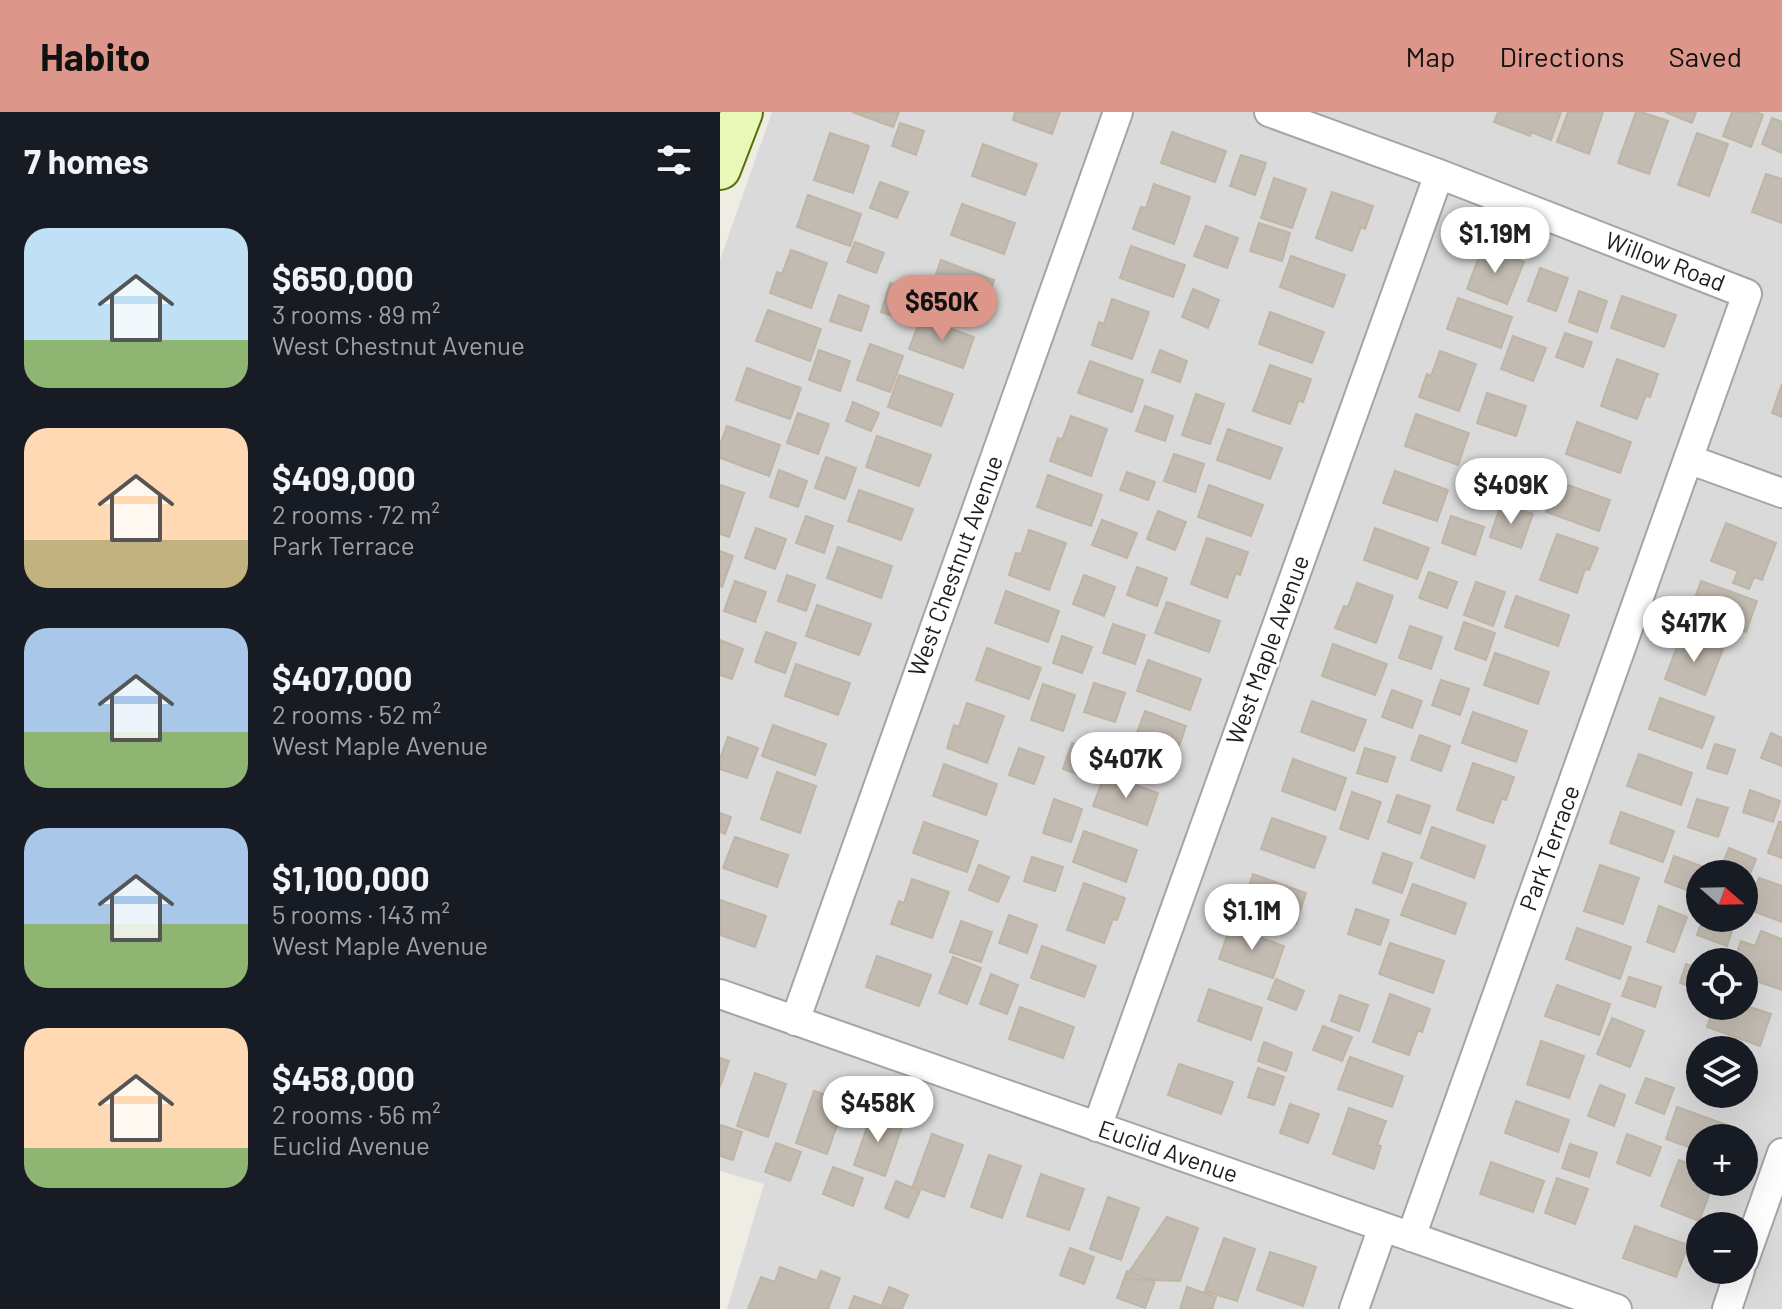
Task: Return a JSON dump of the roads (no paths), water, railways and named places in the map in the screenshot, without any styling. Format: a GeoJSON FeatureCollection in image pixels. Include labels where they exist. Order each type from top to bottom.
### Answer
{"type":"FeatureCollection","features":[{"type":"Feature","properties":{"kind":"main road"},"geometry":{"type":"LineString","coordinates":[[720,169],[742,112]]}},
{"type":"Feature","properties":{"kind":"street","name":"West Chestnut Avenue"},"geometry":{"type":"LineString","coordinates":[[795,1021],[1118,112]]}},
{"type":"Feature","properties":{"kind":"street","name":"Willow Road"},"geometry":{"type":"LineString","coordinates":[[1269,112],[1439,174],[1747,294]]}},
{"type":"Feature","properties":{"kind":"street","name":"West Maple Avenue"},"geometry":{"type":"LineString","coordinates":[[1097,1127],[1439,174]]}},
{"type":"Feature","properties":{"kind":"street","name":"Park Terrace"},"geometry":{"type":"LineString","coordinates":[[1411,1237],[1747,294]]}},
{"type":"Feature","properties":{"kind":"street"},"geometry":{"type":"LineString","coordinates":[[1688,459],[1782,493]]}},
{"type":"Feature","properties":{"kind":"street","name":"Euclid Avenue"},"geometry":{"type":"LineString","coordinates":[[720,994],[1617,1309]]}},
{"type":"Feature","properties":{"kind":"street"},"geometry":{"type":"LineString","coordinates":[[1758,1221],[1782,1153]]}},
{"type":"Feature","properties":{"kind":"street"},"geometry":{"type":"LineString","coordinates":[[1354,1309],[1383,1227]]}},
{"type":"Feature","properties":{"kind":"street"},"geometry":{"type":"LineString","coordinates":[[1727,1309],[1735,1284]]}}]}
